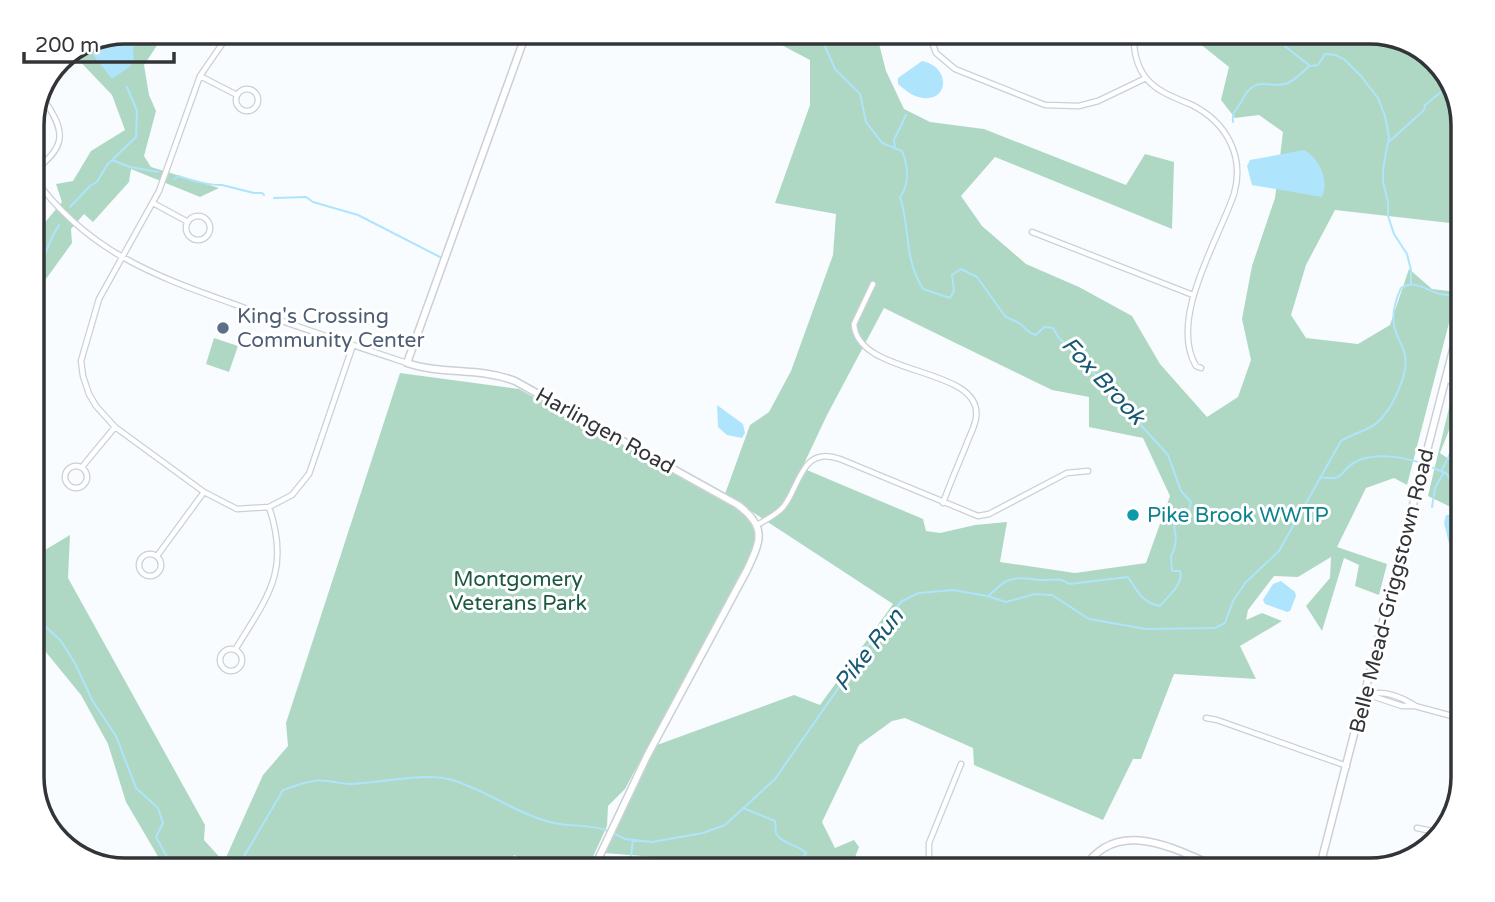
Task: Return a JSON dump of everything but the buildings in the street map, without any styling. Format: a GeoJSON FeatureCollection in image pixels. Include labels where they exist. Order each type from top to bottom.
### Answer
{"type":"FeatureCollection","features":[{"type":"Feature","properties":{"kind":"street"},"geometry":{"type":"LineString","coordinates":[[223,44],[201,76],[188,107],[168,173],[99,299],[81,361],[89,394],[115,427],[204,492],[237,509],[269,507],[292,495],[309,474],[354,345]]}},
{"type":"Feature","properties":{"kind":"street"},"geometry":{"type":"LineString","coordinates":[[44,189],[70,220],[121,258],[161,277],[407,363],[523,44]]}},
{"type":"Feature","properties":{"kind":"street"},"geometry":{"type":"LineString","coordinates":[[933,44],[936,53],[955,69],[1038,103],[1079,106],[1098,102],[1146,78]]}},
{"type":"Feature","properties":{"kind":"street"},"geometry":{"type":"LineString","coordinates":[[1134,44],[1134,53],[1146,78],[1169,95],[1206,113],[1221,126],[1231,143],[1237,166],[1237,183],[1231,202],[1193,295],[1189,314],[1191,354],[1196,366],[1201,368]]}},
{"type":"Feature","properties":{"kind":"street"},"geometry":{"type":"LineString","coordinates":[[201,76],[237,95]]}},
{"type":"Feature","properties":{"kind":"street"},"geometry":{"type":"LineString","coordinates":[[243,89],[251,89],[257,94],[256,106],[247,111],[240,110],[236,104],[237,95],[243,89]]}},
{"type":"Feature","properties":{"kind":"street"},"geometry":{"type":"LineString","coordinates":[[44,164],[54,155],[60,137],[57,120],[47,105]]}},
{"type":"Feature","properties":{"kind":"street"},"geometry":{"type":"LineString","coordinates":[[153,203],[188,222]]}},
{"type":"Feature","properties":{"kind":"street"},"geometry":{"type":"LineString","coordinates":[[197,216],[204,217],[210,226],[209,233],[199,239],[191,237],[187,231],[188,222],[197,216]]}},
{"type":"Feature","properties":{"kind":"street"},"geometry":{"type":"LineString","coordinates":[[1032,232],[1193,295]]}},
{"type":"Feature","properties":{"kind":"street"},"geometry":{"type":"LineString","coordinates":[[873,284],[854,324],[860,343],[875,354],[964,390],[975,404],[975,424],[943,503]]}},
{"type":"Feature","properties":{"kind":"street","name":"Belle Mead-Griggstown Road"},"geometry":{"type":"LineString","coordinates":[[1323,858],[1368,694],[1451,358]]}},
{"type":"Feature","properties":{"kind":"street","name":"Harlingen Road"},"geometry":{"type":"LineString","coordinates":[[407,363],[433,369],[486,372],[515,381],[731,501],[751,516],[757,525]]}},
{"type":"Feature","properties":{"kind":"street"},"geometry":{"type":"LineString","coordinates":[[1446,378],[1451,379]]}},
{"type":"Feature","properties":{"kind":"street"},"geometry":{"type":"LineString","coordinates":[[1446,378],[1451,381]]}},
{"type":"Feature","properties":{"kind":"street"},"geometry":{"type":"LineString","coordinates":[[82,467],[115,427]]}},
{"type":"Feature","properties":{"kind":"street"},"geometry":{"type":"LineString","coordinates":[[598,858],[662,727],[747,570],[759,543],[757,525],[782,509],[804,468],[813,460],[823,456],[840,459],[972,515],[986,515],[1067,473],[1088,471]]}},
{"type":"Feature","properties":{"kind":"street"},"geometry":{"type":"LineString","coordinates":[[74,466],[82,467],[88,475],[86,482],[81,487],[70,486],[65,480],[68,469],[74,466]]}},
{"type":"Feature","properties":{"kind":"street"},"geometry":{"type":"LineString","coordinates":[[157,556],[204,492]]}},
{"type":"Feature","properties":{"kind":"street"},"geometry":{"type":"LineString","coordinates":[[235,650],[275,580],[279,557],[277,534],[269,507]]}},
{"type":"Feature","properties":{"kind":"street"},"geometry":{"type":"LineString","coordinates":[[146,555],[157,556],[161,562],[159,573],[153,577],[142,574],[140,560],[146,555]]}},
{"type":"Feature","properties":{"kind":"street"},"geometry":{"type":"LineString","coordinates":[[228,650],[235,650],[240,655],[241,664],[236,670],[226,670],[221,665],[220,658],[228,650]]}},
{"type":"Feature","properties":{"kind":"street"},"geometry":{"type":"LineString","coordinates":[[1368,694],[1402,706],[1415,706],[1451,716]]}},
{"type":"Feature","properties":{"kind":"street"},"geometry":{"type":"LineString","coordinates":[[1206,718],[1347,766]]}},
{"type":"Feature","properties":{"kind":"street"},"geometry":{"type":"LineString","coordinates":[[929,858],[929,843],[961,764]]}},
{"type":"Feature","properties":{"kind":"street"},"geometry":{"type":"LineString","coordinates":[[1417,828],[1430,831]]}},
{"type":"Feature","properties":{"kind":"street"},"geometry":{"type":"LineString","coordinates":[[1092,858],[1120,842],[1143,840],[1170,846],[1197,858]]}},
{"type":"Feature","properties":{"kind":"green space"},"geometry":{"type":"Polygon","coordinates":[[[158,44],[144,65],[149,95],[156,111],[144,156],[151,167],[219,188],[200,197],[131,169],[129,182],[93,222],[84,214],[71,229],[72,243],[44,282],[44,224],[62,202],[56,184],[73,181],[91,151],[125,130],[112,95],[78,59],[109,45],[158,44]]]}},
{"type":"Feature","properties":{"kind":"green space"},"geometry":{"type":"Polygon","coordinates":[[[780,44],[879,44],[886,71],[904,109],[930,122],[984,129],[1126,185],[1145,154],[1174,162],[1172,229],[995,157],[961,196],[982,226],[1026,264],[1079,287],[1132,316],[1160,364],[1207,417],[1238,397],[1251,360],[1242,319],[1252,266],[1275,198],[1283,132],[1259,115],[1235,118],[1221,100],[1229,67],[1200,44],[1374,44],[1374,47],[1375,44],[1380,44],[1401,50],[1419,61],[1440,84],[1450,109],[1451,224],[1335,210],[1306,265],[1291,315],[1306,338],[1358,344],[1390,325],[1409,269],[1432,289],[1451,291],[1451,315],[1407,485],[1394,478],[1366,488],[1337,547],[1387,564],[1379,595],[1355,586],[1359,565],[1344,558],[1322,631],[1306,606],[1330,578],[1331,557],[1298,577],[1274,576],[1248,610],[1246,620],[1262,613],[1282,621],[1240,646],[1256,679],[1174,674],[1141,759],[1133,759],[1103,820],[974,765],[973,748],[905,718],[892,721],[859,745],[822,822],[835,848],[854,840],[859,847],[855,858],[668,858],[604,853],[657,745],[794,695],[820,705],[893,604],[725,494],[750,425],[769,412],[791,371],[833,255],[836,214],[775,203],[810,105],[810,60],[780,44]],[[884,308],[802,468],[923,519],[926,531],[940,533],[975,525],[1007,522],[1000,562],[1075,573],[1146,563],[1170,496],[1143,438],[1089,427],[1089,397],[1052,390],[884,308]]]}},
{"type":"Feature","properties":{"kind":"green space"},"geometry":{"type":"Polygon","coordinates":[[[214,338],[238,346],[229,372],[206,364],[214,338]]]}},
{"type":"Feature","properties":{"kind":"green space","name":"Montgomery Veterans Park"},"geometry":{"type":"Polygon","coordinates":[[[400,373],[519,389],[729,504],[751,524],[754,536],[752,552],[625,789],[608,806],[607,826],[592,858],[520,858],[514,855],[512,858],[226,858],[263,775],[288,746],[286,723],[400,373]]]}},
{"type":"Feature","properties":{"kind":"green space"},"geometry":{"type":"Polygon","coordinates":[[[1451,399],[1451,425],[1440,453],[1451,461],[1451,507],[1428,496],[1451,399]]]}},
{"type":"Feature","properties":{"kind":"green space","name":"Montgomery Veterans Park"},"geometry":{"type":"Polygon","coordinates":[[[70,535],[68,578],[205,825],[204,840],[220,858],[159,858],[126,802],[108,744],[81,695],[44,650],[44,549],[70,535]]]}},
{"type":"Feature","properties":{"kind":"water"},"geometry":{"type":"Polygon","coordinates":[[[135,44],[134,61],[112,79],[91,52],[109,45],[135,44]]]}},
{"type":"Feature","properties":{"kind":"water"},"geometry":{"type":"Polygon","coordinates":[[[922,61],[938,69],[942,76],[942,89],[932,97],[916,96],[898,84],[898,78],[922,61]]]}},
{"type":"Feature","properties":{"kind":"water"},"geometry":{"type":"Polygon","coordinates":[[[1304,150],[1322,170],[1325,184],[1322,197],[1252,185],[1247,166],[1250,160],[1304,150]]]}},
{"type":"Feature","properties":{"kind":"water"},"geometry":{"type":"Polygon","coordinates":[[[717,405],[743,424],[745,433],[742,438],[727,435],[718,427],[717,405]]]}},
{"type":"Feature","properties":{"kind":"water"},"geometry":{"type":"Polygon","coordinates":[[[1446,515],[1451,515],[1451,552],[1444,523],[1446,515]]]}},
{"type":"Feature","properties":{"kind":"water"},"geometry":{"type":"Polygon","coordinates":[[[1281,581],[1295,592],[1296,596],[1290,611],[1287,612],[1265,604],[1263,600],[1273,584],[1281,581]]]}},
{"type":"Feature","properties":{"kind":"waterway","name":"Fox Brook"},"geometry":{"type":"LineString","coordinates":[[824,44],[835,69],[860,94],[866,122],[882,143],[902,151],[907,175],[900,197],[910,254],[923,289],[950,298],[954,291],[952,275],[961,269],[977,277],[1005,316],[1030,333],[1036,335],[1044,327],[1053,328],[1059,338],[1097,377],[1119,392],[1139,423],[1168,455],[1181,491],[1191,502],[1189,512],[1177,518],[1174,524],[1176,539],[1171,556],[1172,571],[1180,571],[1180,581],[1160,606],[1144,599],[1128,577],[1069,584],[1059,579],[1016,579],[1004,582],[989,595]]}},
{"type":"Feature","properties":{"kind":"waterway"},"geometry":{"type":"LineString","coordinates":[[1282,44],[1310,66],[1318,65],[1325,54],[1336,55],[1345,60],[1378,98],[1389,137],[1383,169],[1388,216],[1394,234],[1407,254],[1411,283]]}},
{"type":"Feature","properties":{"kind":"waterway"},"geometry":{"type":"LineString","coordinates":[[1233,122],[1235,111],[1252,87],[1258,84],[1288,83],[1309,66]]}},
{"type":"Feature","properties":{"kind":"waterway"},"geometry":{"type":"LineString","coordinates":[[70,207],[97,182],[107,165],[136,137],[137,111],[127,87]]}},
{"type":"Feature","properties":{"kind":"waterway"},"geometry":{"type":"LineString","coordinates":[[1390,141],[1443,90]]}},
{"type":"Feature","properties":{"kind":"waterway"},"geometry":{"type":"LineString","coordinates":[[895,149],[894,140],[906,115]]}},
{"type":"Feature","properties":{"kind":"waterway"},"geometry":{"type":"LineString","coordinates":[[112,160],[130,167],[158,172]]}},
{"type":"Feature","properties":{"kind":"waterway"},"geometry":{"type":"LineString","coordinates":[[174,179],[179,176],[264,195]]}},
{"type":"Feature","properties":{"kind":"waterway"},"geometry":{"type":"LineString","coordinates":[[274,198],[306,197],[313,202],[358,215],[440,257]]}},
{"type":"Feature","properties":{"kind":"waterway"},"geometry":{"type":"LineString","coordinates":[[44,256],[59,225]]}},
{"type":"Feature","properties":{"kind":"waterway","name":"Pike Run"},"geometry":{"type":"LineString","coordinates":[[613,833],[625,839],[652,842],[703,833],[725,825],[775,779],[890,614],[902,601],[919,593],[953,590],[1006,602],[1035,594],[1052,595],[1089,619],[1146,629],[1215,628],[1225,623],[1233,601],[1246,582],[1279,551],[1341,441],[1375,424],[1394,399],[1406,363],[1393,317],[1401,288],[1416,285],[1451,295]]}},
{"type":"Feature","properties":{"kind":"waterway"},"geometry":{"type":"LineString","coordinates":[[1442,470],[1451,452]]}},
{"type":"Feature","properties":{"kind":"waterway"},"geometry":{"type":"LineString","coordinates":[[1320,477],[1335,478],[1359,460],[1374,457],[1421,463]]}},
{"type":"Feature","properties":{"kind":"waterway"},"geometry":{"type":"LineString","coordinates":[[1427,465],[1447,474],[1451,482]]}},
{"type":"Feature","properties":{"kind":"waterway"},"geometry":{"type":"LineString","coordinates":[[1432,507],[1435,488],[1444,472]]}},
{"type":"Feature","properties":{"kind":"waterway"},"geometry":{"type":"LineString","coordinates":[[44,625],[61,641],[76,665],[92,700],[116,736],[136,788],[158,808],[163,823],[156,837],[167,858]]}},
{"type":"Feature","properties":{"kind":"waterway","name":"Pike Run"},"geometry":{"type":"LineString","coordinates":[[243,858],[283,790],[314,781],[351,784],[416,777],[441,778],[465,784],[537,818],[557,824],[608,831]]}},
{"type":"Feature","properties":{"kind":"waterway"},"geometry":{"type":"LineString","coordinates":[[743,808],[775,821],[778,836],[806,853],[803,858]]}},
{"type":"Feature","properties":{"kind":"waterway"},"geometry":{"type":"LineString","coordinates":[[631,858],[633,840]]}},
{"type":"Feature","properties":{"kind":"place","name":"King's Crossing Community Center"},"geometry":{"type":"Point","coordinates":[223,328]}},
{"type":"Feature","properties":{"kind":"place","name":"Pike Brook WWTP"},"geometry":{"type":"Point","coordinates":[1133,515]}}]}
